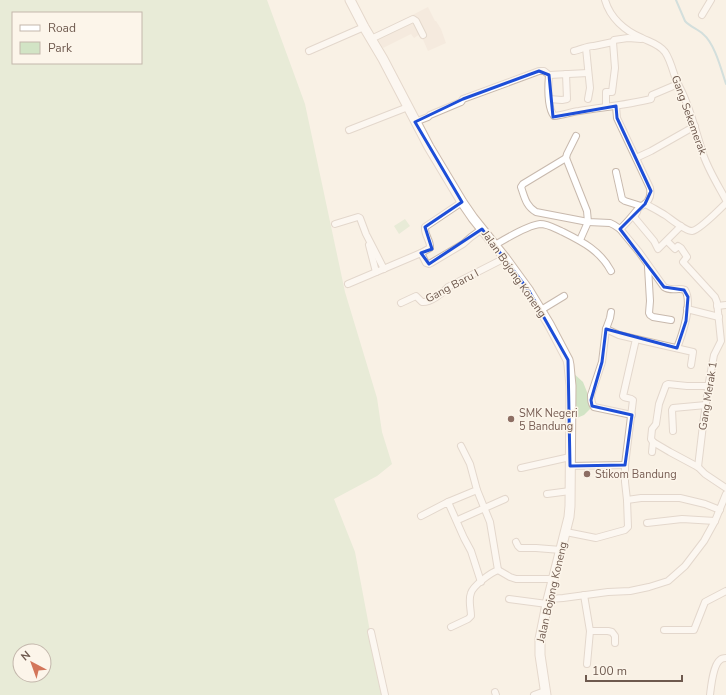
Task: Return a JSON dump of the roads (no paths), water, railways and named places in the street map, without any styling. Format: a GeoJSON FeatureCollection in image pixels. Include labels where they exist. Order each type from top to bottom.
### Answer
{"type":"FeatureCollection","features":[{"type":"Feature","properties":{"kind":"street","name":"Jalan Bojong Koneng"},"geometry":{"type":"LineString","coordinates":[[350,0],[383,59],[415,122],[462,202],[484,230],[499,245],[505,258],[541,310],[568,360],[571,386],[569,517],[548,602],[540,646],[541,667],[546,693]]}},
{"type":"Feature","properties":{"kind":"street"},"geometry":{"type":"LineString","coordinates":[[605,0],[608,10],[617,21],[643,39]]}},
{"type":"Feature","properties":{"kind":"street"},"geometry":{"type":"LineString","coordinates":[[702,15],[711,0]]}},
{"type":"Feature","properties":{"kind":"street"},"geometry":{"type":"LineString","coordinates":[[371,39],[413,19],[416,21],[423,35]]}},
{"type":"Feature","properties":{"kind":"street"},"geometry":{"type":"LineString","coordinates":[[309,51],[364,27]]}},
{"type":"Feature","properties":{"kind":"street"},"geometry":{"type":"LineString","coordinates":[[574,51],[589,46],[613,42],[614,40],[628,38],[643,39]]}},
{"type":"Feature","properties":{"kind":"street","name":"Gang Sekemerak"},"geometry":{"type":"LineString","coordinates":[[643,39],[661,47],[665,52],[685,98],[702,152],[708,166],[724,192],[726,202]]}},
{"type":"Feature","properties":{"kind":"street"},"geometry":{"type":"LineString","coordinates":[[606,107],[606,92],[612,92],[614,80],[615,68],[613,42]]}},
{"type":"Feature","properties":{"kind":"street"},"geometry":{"type":"LineString","coordinates":[[586,48],[588,54],[590,88],[588,99]]}},
{"type":"Feature","properties":{"kind":"street"},"geometry":{"type":"LineString","coordinates":[[415,122],[461,102],[463,99],[539,71],[544,71],[549,75],[588,73]]}},
{"type":"Feature","properties":{"kind":"street"},"geometry":{"type":"LineString","coordinates":[[549,99],[567,99],[566,74]]}},
{"type":"Feature","properties":{"kind":"street"},"geometry":{"type":"LineString","coordinates":[[549,75],[549,99],[554,116],[651,99],[652,95],[678,84]]}},
{"type":"Feature","properties":{"kind":"street"},"geometry":{"type":"LineString","coordinates":[[616,106],[617,118],[650,188],[650,194],[642,205],[632,218],[620,229]]}},
{"type":"Feature","properties":{"kind":"street"},"geometry":{"type":"LineString","coordinates":[[349,130],[408,107]]}},
{"type":"Feature","properties":{"kind":"street"},"geometry":{"type":"LineString","coordinates":[[636,158],[695,126]]}},
{"type":"Feature","properties":{"kind":"street"},"geometry":{"type":"LineString","coordinates":[[576,136],[566,158],[587,211],[588,222],[580,240]]}},
{"type":"Feature","properties":{"kind":"street"},"geometry":{"type":"LineString","coordinates":[[566,158],[527,181],[522,186],[527,204],[536,212],[588,222],[610,223],[614,225],[620,229],[639,252],[664,288],[668,290],[686,290],[688,297],[686,321],[677,348]]}},
{"type":"Feature","properties":{"kind":"street"},"geometry":{"type":"LineString","coordinates":[[616,172],[622,199],[625,202],[642,205],[662,213],[680,226],[689,230],[694,230],[705,222],[726,202]]}},
{"type":"Feature","properties":{"kind":"street"},"geometry":{"type":"LineString","coordinates":[[348,284],[430,248],[425,227],[462,202]]}},
{"type":"Feature","properties":{"kind":"street"},"geometry":{"type":"LineString","coordinates":[[642,205],[634,217],[654,241],[658,249],[680,226]]}},
{"type":"Feature","properties":{"kind":"street"},"geometry":{"type":"LineString","coordinates":[[335,224],[358,217],[360,218],[366,234],[376,272]]}},
{"type":"Feature","properties":{"kind":"street"},"geometry":{"type":"LineString","coordinates":[[499,245],[529,227],[542,224],[547,225],[580,240],[598,254],[611,271]]}},
{"type":"Feature","properties":{"kind":"street"},"geometry":{"type":"LineString","coordinates":[[421,253],[426,263],[429,264],[463,244],[473,240],[484,230]]}},
{"type":"Feature","properties":{"kind":"street"},"geometry":{"type":"LineString","coordinates":[[499,245],[518,233]]}},
{"type":"Feature","properties":{"kind":"street"},"geometry":{"type":"LineString","coordinates":[[366,234],[384,269]]}},
{"type":"Feature","properties":{"kind":"street"},"geometry":{"type":"LineString","coordinates":[[667,241],[675,249],[678,246],[681,248],[687,257],[682,262],[715,297],[717,304],[726,305]]}},
{"type":"Feature","properties":{"kind":"street","name":"Gang Baru I"},"geometry":{"type":"LineString","coordinates":[[401,303],[416,296],[422,302],[426,302],[444,292],[448,287],[505,258]]}},
{"type":"Feature","properties":{"kind":"street"},"geometry":{"type":"LineString","coordinates":[[648,266],[650,300],[649,313],[653,316],[671,320]]}},
{"type":"Feature","properties":{"kind":"street"},"geometry":{"type":"LineString","coordinates":[[541,310],[564,296]]}},
{"type":"Feature","properties":{"kind":"street","name":"Gang Merak 1"},"geometry":{"type":"LineString","coordinates":[[698,467],[708,386],[714,355],[723,340],[717,304]]}},
{"type":"Feature","properties":{"kind":"street"},"geometry":{"type":"LineString","coordinates":[[687,309],[718,317]]}},
{"type":"Feature","properties":{"kind":"street"},"geometry":{"type":"LineString","coordinates":[[611,312],[606,329],[602,362],[591,395],[591,400],[594,407],[632,415]]}},
{"type":"Feature","properties":{"kind":"street"},"geometry":{"type":"LineString","coordinates":[[606,329],[619,335],[693,352],[691,365]]}},
{"type":"Feature","properties":{"kind":"street"},"geometry":{"type":"LineString","coordinates":[[566,532],[596,538],[625,530],[628,527],[628,500],[625,482],[625,465],[633,400],[623,396],[636,339]]}},
{"type":"Feature","properties":{"kind":"street"},"geometry":{"type":"LineString","coordinates":[[652,452],[652,429],[656,424],[659,404],[666,385],[708,386]]}},
{"type":"Feature","properties":{"kind":"street"},"geometry":{"type":"LineString","coordinates":[[673,431],[673,408],[706,405]]}},
{"type":"Feature","properties":{"kind":"street"},"geometry":{"type":"LineString","coordinates":[[653,442],[698,467],[705,474],[726,488]]}},
{"type":"Feature","properties":{"kind":"street"},"geometry":{"type":"LineString","coordinates":[[461,446],[470,464],[477,490],[490,522],[498,570]]}},
{"type":"Feature","properties":{"kind":"street"},"geometry":{"type":"LineString","coordinates":[[521,468],[570,462],[625,465]]}},
{"type":"Feature","properties":{"kind":"street"},"geometry":{"type":"LineString","coordinates":[[421,516],[448,502],[477,490]]}},
{"type":"Feature","properties":{"kind":"street"},"geometry":{"type":"LineString","coordinates":[[547,494],[570,491]]}},
{"type":"Feature","properties":{"kind":"street"},"geometry":{"type":"LineString","coordinates":[[509,599],[548,602],[584,595],[630,591],[668,581],[685,566],[704,541],[715,521],[726,494]]}},
{"type":"Feature","properties":{"kind":"street"},"geometry":{"type":"LineString","coordinates":[[628,500],[641,498],[680,498],[705,504],[720,510]]}},
{"type":"Feature","properties":{"kind":"street"},"geometry":{"type":"LineString","coordinates":[[460,519],[505,499]]}},
{"type":"Feature","properties":{"kind":"street"},"geometry":{"type":"LineString","coordinates":[[448,502],[471,551],[481,582]]}},
{"type":"Feature","properties":{"kind":"street"},"geometry":{"type":"LineString","coordinates":[[647,523],[682,519],[715,521]]}},
{"type":"Feature","properties":{"kind":"street"},"geometry":{"type":"LineString","coordinates":[[516,542],[520,548],[561,550]]}},
{"type":"Feature","properties":{"kind":"street"},"geometry":{"type":"LineString","coordinates":[[451,627],[468,619],[470,616],[471,593],[474,588],[491,573],[498,570]]}},
{"type":"Feature","properties":{"kind":"street"},"geometry":{"type":"LineString","coordinates":[[498,570],[516,579],[553,580]]}},
{"type":"Feature","properties":{"kind":"street"},"geometry":{"type":"LineString","coordinates":[[664,630],[694,630],[705,602],[726,591]]}},
{"type":"Feature","properties":{"kind":"street"},"geometry":{"type":"LineString","coordinates":[[584,595],[590,631],[587,664]]}},
{"type":"Feature","properties":{"kind":"street"},"geometry":{"type":"LineString","coordinates":[[590,631],[612,632],[615,636],[615,643]]}},
{"type":"Feature","properties":{"kind":"street"},"geometry":{"type":"LineString","coordinates":[[371,632],[385,695]]}},
{"type":"Feature","properties":{"kind":"street"},"geometry":{"type":"LineString","coordinates":[[710,695],[712,678],[718,661],[726,658]]}},
{"type":"Feature","properties":{"kind":"street"},"geometry":{"type":"LineString","coordinates":[[534,695],[546,693]]}},
{"type":"Feature","properties":{"kind":"waterway"},"geometry":{"type":"LineString","coordinates":[[676,0],[685,21],[703,34],[711,44],[726,84]]}},
{"type":"Feature","properties":{"kind":"place","name":"SMK Negeri 5 Bandung"},"geometry":{"type":"Point","coordinates":[511,419]}},
{"type":"Feature","properties":{"kind":"place","name":"Stikom Bandung"},"geometry":{"type":"Point","coordinates":[587,474]}}]}
